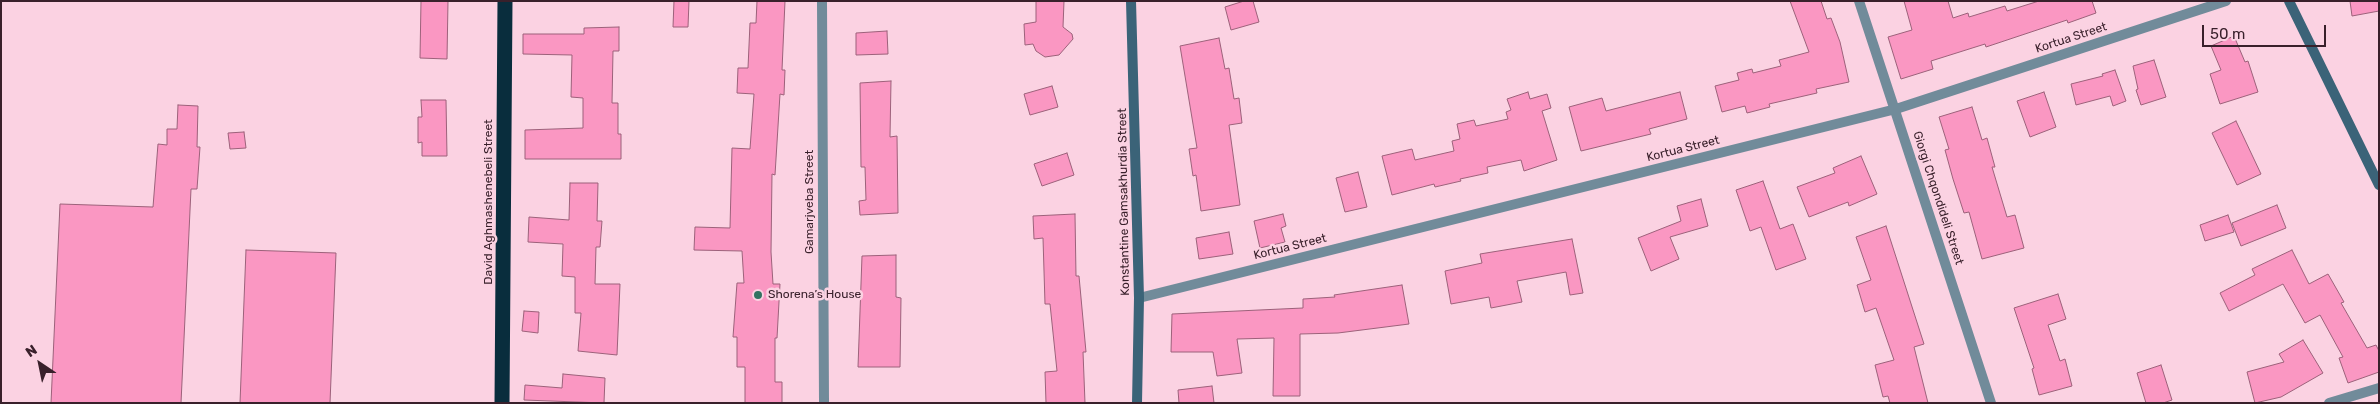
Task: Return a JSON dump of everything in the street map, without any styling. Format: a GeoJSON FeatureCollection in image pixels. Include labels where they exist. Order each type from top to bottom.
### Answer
{"type":"FeatureCollection","features":[{"type":"Feature","properties":{"kind":"highway","name":"David Aghmashenebeli Street"},"geometry":{"type":"LineString","coordinates":[[502,403],[505,1]]}},
{"type":"Feature","properties":{"kind":"main road","name":"Konstantine Gamsakhurdia Street"},"geometry":{"type":"LineString","coordinates":[[1131,1],[1139,298],[1137,403]]}},
{"type":"Feature","properties":{"kind":"main road"},"geometry":{"type":"LineString","coordinates":[[2289,1],[2379,185]]}},
{"type":"Feature","properties":{"kind":"street","name":"Gamarjveba Street"},"geometry":{"type":"LineString","coordinates":[[822,1],[824,403]]}},
{"type":"Feature","properties":{"kind":"street","name":"Giorgi Chqondideli Street"},"geometry":{"type":"LineString","coordinates":[[1859,1],[1991,403]]}},
{"type":"Feature","properties":{"kind":"street","name":"Kortua Street"},"geometry":{"type":"LineString","coordinates":[[1139,298],[1896,109],[2226,1]]}},
{"type":"Feature","properties":{"kind":"street"},"geometry":{"type":"LineString","coordinates":[[2329,403],[2379,388]]}},
{"type":"Feature","properties":{"kind":"building"},"geometry":{"type":"Polygon","coordinates":[[[421,1],[448,1],[447,59],[420,58],[421,1]]]}},
{"type":"Feature","properties":{"kind":"building"},"geometry":{"type":"Polygon","coordinates":[[[674,1],[689,1],[688,27],[673,27],[674,1]]]}},
{"type":"Feature","properties":{"kind":"building"},"geometry":{"type":"Polygon","coordinates":[[[757,1],[785,1],[782,70],[785,70],[784,95],[780,94],[775,175],[772,174],[771,252],[773,284],[780,284],[777,338],[775,338],[775,382],[782,382],[782,403],[745,403],[745,367],[737,367],[737,337],[733,337],[737,283],[744,283],[742,251],[694,250],[695,227],[730,228],[732,148],[750,149],[754,94],[737,93],[738,68],[748,68],[750,23],[756,23],[757,1]]]}},
{"type":"Feature","properties":{"kind":"building"},"geometry":{"type":"Polygon","coordinates":[[[1036,1],[1064,1],[1063,27],[1072,34],[1073,39],[1059,55],[1045,57],[1036,51],[1033,44],[1025,45],[1024,24],[1036,22],[1036,1]]]}},
{"type":"Feature","properties":{"kind":"building"},"geometry":{"type":"Polygon","coordinates":[[[1244,1],[1253,1],[1259,22],[1231,30],[1225,7],[1244,1]]]}},
{"type":"Feature","properties":{"kind":"building"},"geometry":{"type":"Polygon","coordinates":[[[1790,1],[1821,1],[1827,19],[1831,18],[1840,42],[1849,82],[1816,89],[1817,93],[1769,104],[1770,107],[1747,113],[1745,106],[1722,112],[1715,86],[1739,80],[1737,73],[1752,69],[1753,73],[1781,66],[1779,60],[1809,52],[1790,1]]]}},
{"type":"Feature","properties":{"kind":"building"},"geometry":{"type":"Polygon","coordinates":[[[1904,1],[1948,1],[1953,18],[1968,13],[1969,17],[2005,6],[2007,11],[2039,1],[2092,1],[2096,13],[2068,23],[2067,20],[1986,47],[1985,44],[1931,61],[1933,69],[1901,79],[1888,37],[1912,30],[1904,1]]]}},
{"type":"Feature","properties":{"kind":"building"},"geometry":{"type":"Polygon","coordinates":[[[2350,1],[2379,1],[2379,11],[2352,16],[2350,1]]]}},
{"type":"Feature","properties":{"kind":"building"},"geometry":{"type":"Polygon","coordinates":[[[619,27],[619,51],[613,51],[612,103],[618,103],[618,134],[621,134],[621,159],[525,159],[525,130],[583,128],[583,98],[571,97],[572,55],[523,54],[523,34],[584,34],[584,28],[619,27]]]}},
{"type":"Feature","properties":{"kind":"building"},"geometry":{"type":"Polygon","coordinates":[[[887,31],[888,54],[856,55],[856,33],[887,31]]]}},
{"type":"Feature","properties":{"kind":"building"},"geometry":{"type":"Polygon","coordinates":[[[2234,36],[2245,62],[2248,61],[2258,92],[2220,104],[2210,74],[2221,70],[2211,46],[2234,36]]]}},
{"type":"Feature","properties":{"kind":"building"},"geometry":{"type":"Polygon","coordinates":[[[1219,38],[1225,69],[1229,68],[1234,99],[1239,98],[1242,123],[1229,125],[1240,205],[1201,211],[1196,175],[1193,176],[1189,149],[1197,148],[1180,46],[1219,38]]]}},
{"type":"Feature","properties":{"kind":"building"},"geometry":{"type":"Polygon","coordinates":[[[2154,60],[2166,97],[2141,105],[2136,90],[2138,89],[2133,66],[2154,60]]]}},
{"type":"Feature","properties":{"kind":"building"},"geometry":{"type":"Polygon","coordinates":[[[2115,70],[2126,101],[2113,106],[2110,96],[2076,105],[2071,84],[2103,76],[2102,74],[2115,70]]]}},
{"type":"Feature","properties":{"kind":"building"},"geometry":{"type":"Polygon","coordinates":[[[891,81],[890,137],[897,136],[898,213],[860,215],[859,201],[866,200],[865,167],[861,167],[860,83],[891,81]]]}},
{"type":"Feature","properties":{"kind":"building"},"geometry":{"type":"Polygon","coordinates":[[[1052,86],[1058,107],[1030,115],[1024,94],[1052,86]]]}},
{"type":"Feature","properties":{"kind":"building"},"geometry":{"type":"Polygon","coordinates":[[[1528,92],[1530,99],[1547,94],[1551,108],[1542,111],[1557,160],[1524,171],[1521,160],[1487,167],[1488,173],[1460,179],[1461,181],[1435,187],[1434,184],[1392,195],[1382,156],[1412,149],[1415,160],[1454,151],[1452,141],[1460,139],[1457,124],[1474,120],[1476,126],[1508,119],[1506,112],[1511,110],[1507,99],[1528,92]]]}},
{"type":"Feature","properties":{"kind":"building"},"geometry":{"type":"Polygon","coordinates":[[[1680,92],[1687,119],[1649,129],[1651,134],[1581,151],[1569,107],[1602,98],[1606,111],[1680,92]]]}},
{"type":"Feature","properties":{"kind":"building"},"geometry":{"type":"Polygon","coordinates":[[[2044,92],[2056,127],[2030,137],[2017,101],[2044,92]]]}},
{"type":"Feature","properties":{"kind":"building"},"geometry":{"type":"Polygon","coordinates":[[[421,100],[446,100],[447,156],[422,156],[422,142],[418,143],[418,117],[422,117],[421,100]]]}},
{"type":"Feature","properties":{"kind":"building"},"geometry":{"type":"Polygon","coordinates":[[[178,105],[198,106],[197,147],[200,147],[197,189],[191,189],[181,403],[51,403],[60,204],[153,207],[158,144],[167,145],[167,129],[177,129],[178,105]]]}},
{"type":"Feature","properties":{"kind":"building"},"geometry":{"type":"Polygon","coordinates":[[[1972,107],[1982,140],[1987,138],[1995,167],[1992,167],[2007,217],[2015,215],[2024,248],[1982,259],[1969,212],[1964,213],[1953,179],[1945,150],[1949,149],[1939,117],[1972,107]]]}},
{"type":"Feature","properties":{"kind":"building"},"geometry":{"type":"Polygon","coordinates":[[[2236,121],[2261,174],[2237,185],[2212,133],[2236,121]]]}},
{"type":"Feature","properties":{"kind":"building"},"geometry":{"type":"Polygon","coordinates":[[[244,132],[246,148],[230,149],[228,133],[244,132]]]}},
{"type":"Feature","properties":{"kind":"building"},"geometry":{"type":"Polygon","coordinates":[[[1067,153],[1074,175],[1042,186],[1034,164],[1067,153]]]}},
{"type":"Feature","properties":{"kind":"building"},"geometry":{"type":"Polygon","coordinates":[[[1861,156],[1877,194],[1849,206],[1848,202],[1809,217],[1797,187],[1835,173],[1833,168],[1861,156]]]}},
{"type":"Feature","properties":{"kind":"building"},"geometry":{"type":"Polygon","coordinates":[[[1358,172],[1367,207],[1345,212],[1336,178],[1358,172]]]}},
{"type":"Feature","properties":{"kind":"building"},"geometry":{"type":"Polygon","coordinates":[[[1763,181],[1780,229],[1793,224],[1806,259],[1776,270],[1761,227],[1750,231],[1736,190],[1763,181]]]}},
{"type":"Feature","properties":{"kind":"building"},"geometry":{"type":"Polygon","coordinates":[[[570,183],[598,183],[597,221],[602,221],[600,247],[596,247],[595,284],[620,284],[617,355],[578,351],[581,313],[575,313],[575,277],[562,276],[563,244],[528,242],[529,217],[569,220],[570,183]]]}},
{"type":"Feature","properties":{"kind":"building"},"geometry":{"type":"Polygon","coordinates":[[[1701,199],[1708,226],[1670,237],[1679,259],[1651,271],[1638,238],[1681,221],[1677,206],[1701,199]]]}},
{"type":"Feature","properties":{"kind":"building"},"geometry":{"type":"Polygon","coordinates":[[[2277,205],[2286,228],[2241,246],[2232,223],[2277,205]]]}},
{"type":"Feature","properties":{"kind":"building"},"geometry":{"type":"Polygon","coordinates":[[[1075,214],[1076,276],[1079,276],[1086,352],[1083,352],[1085,403],[1046,403],[1045,372],[1057,371],[1050,304],[1045,304],[1043,238],[1034,239],[1033,216],[1075,214]]]}},
{"type":"Feature","properties":{"kind":"building"},"geometry":{"type":"Polygon","coordinates":[[[1283,214],[1286,226],[1281,228],[1285,242],[1260,248],[1254,221],[1283,214]]]}},
{"type":"Feature","properties":{"kind":"building"},"geometry":{"type":"Polygon","coordinates":[[[2228,215],[2234,232],[2205,241],[2200,225],[2228,215]]]}},
{"type":"Feature","properties":{"kind":"building"},"geometry":{"type":"Polygon","coordinates":[[[1886,226],[1924,344],[1914,347],[1928,403],[1890,403],[1888,396],[1883,397],[1875,365],[1894,360],[1876,308],[1865,312],[1857,285],[1871,280],[1856,237],[1886,226]]]}},
{"type":"Feature","properties":{"kind":"building"},"geometry":{"type":"Polygon","coordinates":[[[1229,232],[1233,254],[1199,259],[1196,238],[1229,232]]]}},
{"type":"Feature","properties":{"kind":"building"},"geometry":{"type":"Polygon","coordinates":[[[1572,239],[1583,293],[1570,295],[1566,272],[1517,281],[1522,302],[1491,308],[1489,297],[1451,304],[1445,271],[1482,263],[1480,254],[1572,239]]]}},
{"type":"Feature","properties":{"kind":"building"},"geometry":{"type":"Polygon","coordinates":[[[246,250],[336,253],[330,403],[240,403],[246,250]]]}},
{"type":"Feature","properties":{"kind":"building"},"geometry":{"type":"Polygon","coordinates":[[[2292,250],[2309,284],[2328,274],[2344,302],[2341,303],[2367,348],[2376,345],[2379,351],[2379,372],[2348,383],[2339,358],[2343,357],[2320,315],[2305,323],[2283,284],[2229,311],[2220,293],[2255,275],[2252,269],[2292,250]]]}},
{"type":"Feature","properties":{"kind":"building"},"geometry":{"type":"Polygon","coordinates":[[[896,255],[896,297],[901,298],[900,367],[858,367],[862,256],[896,255]]]}},
{"type":"Feature","properties":{"kind":"building"},"geometry":{"type":"Polygon","coordinates":[[[1402,285],[1409,324],[1338,333],[1300,334],[1300,396],[1273,396],[1274,338],[1237,339],[1242,373],[1217,376],[1213,352],[1171,352],[1172,314],[1303,308],[1303,299],[1335,297],[1334,295],[1402,285]]]}},
{"type":"Feature","properties":{"kind":"building"},"geometry":{"type":"Polygon","coordinates":[[[2058,294],[2066,319],[2048,325],[2060,361],[2065,359],[2072,386],[2039,395],[2032,369],[2034,368],[2014,308],[2058,294]]]}},
{"type":"Feature","properties":{"kind":"building"},"geometry":{"type":"Polygon","coordinates":[[[524,311],[539,312],[538,333],[522,331],[524,311]]]}},
{"type":"Feature","properties":{"kind":"building"},"geometry":{"type":"Polygon","coordinates":[[[2303,340],[2323,373],[2281,397],[2255,403],[2247,372],[2284,362],[2279,354],[2303,340]]]}},
{"type":"Feature","properties":{"kind":"building"},"geometry":{"type":"Polygon","coordinates":[[[2161,365],[2172,400],[2163,403],[2146,403],[2137,373],[2161,365]]]}},
{"type":"Feature","properties":{"kind":"building"},"geometry":{"type":"Polygon","coordinates":[[[563,374],[605,378],[604,403],[524,400],[525,385],[562,388],[563,374]]]}},
{"type":"Feature","properties":{"kind":"building"},"geometry":{"type":"Polygon","coordinates":[[[1212,386],[1214,403],[1179,403],[1178,390],[1212,386]]]}},
{"type":"Feature","properties":{"kind":"place","name":"Shorena’s House"},"geometry":{"type":"Point","coordinates":[758,295]}}]}
